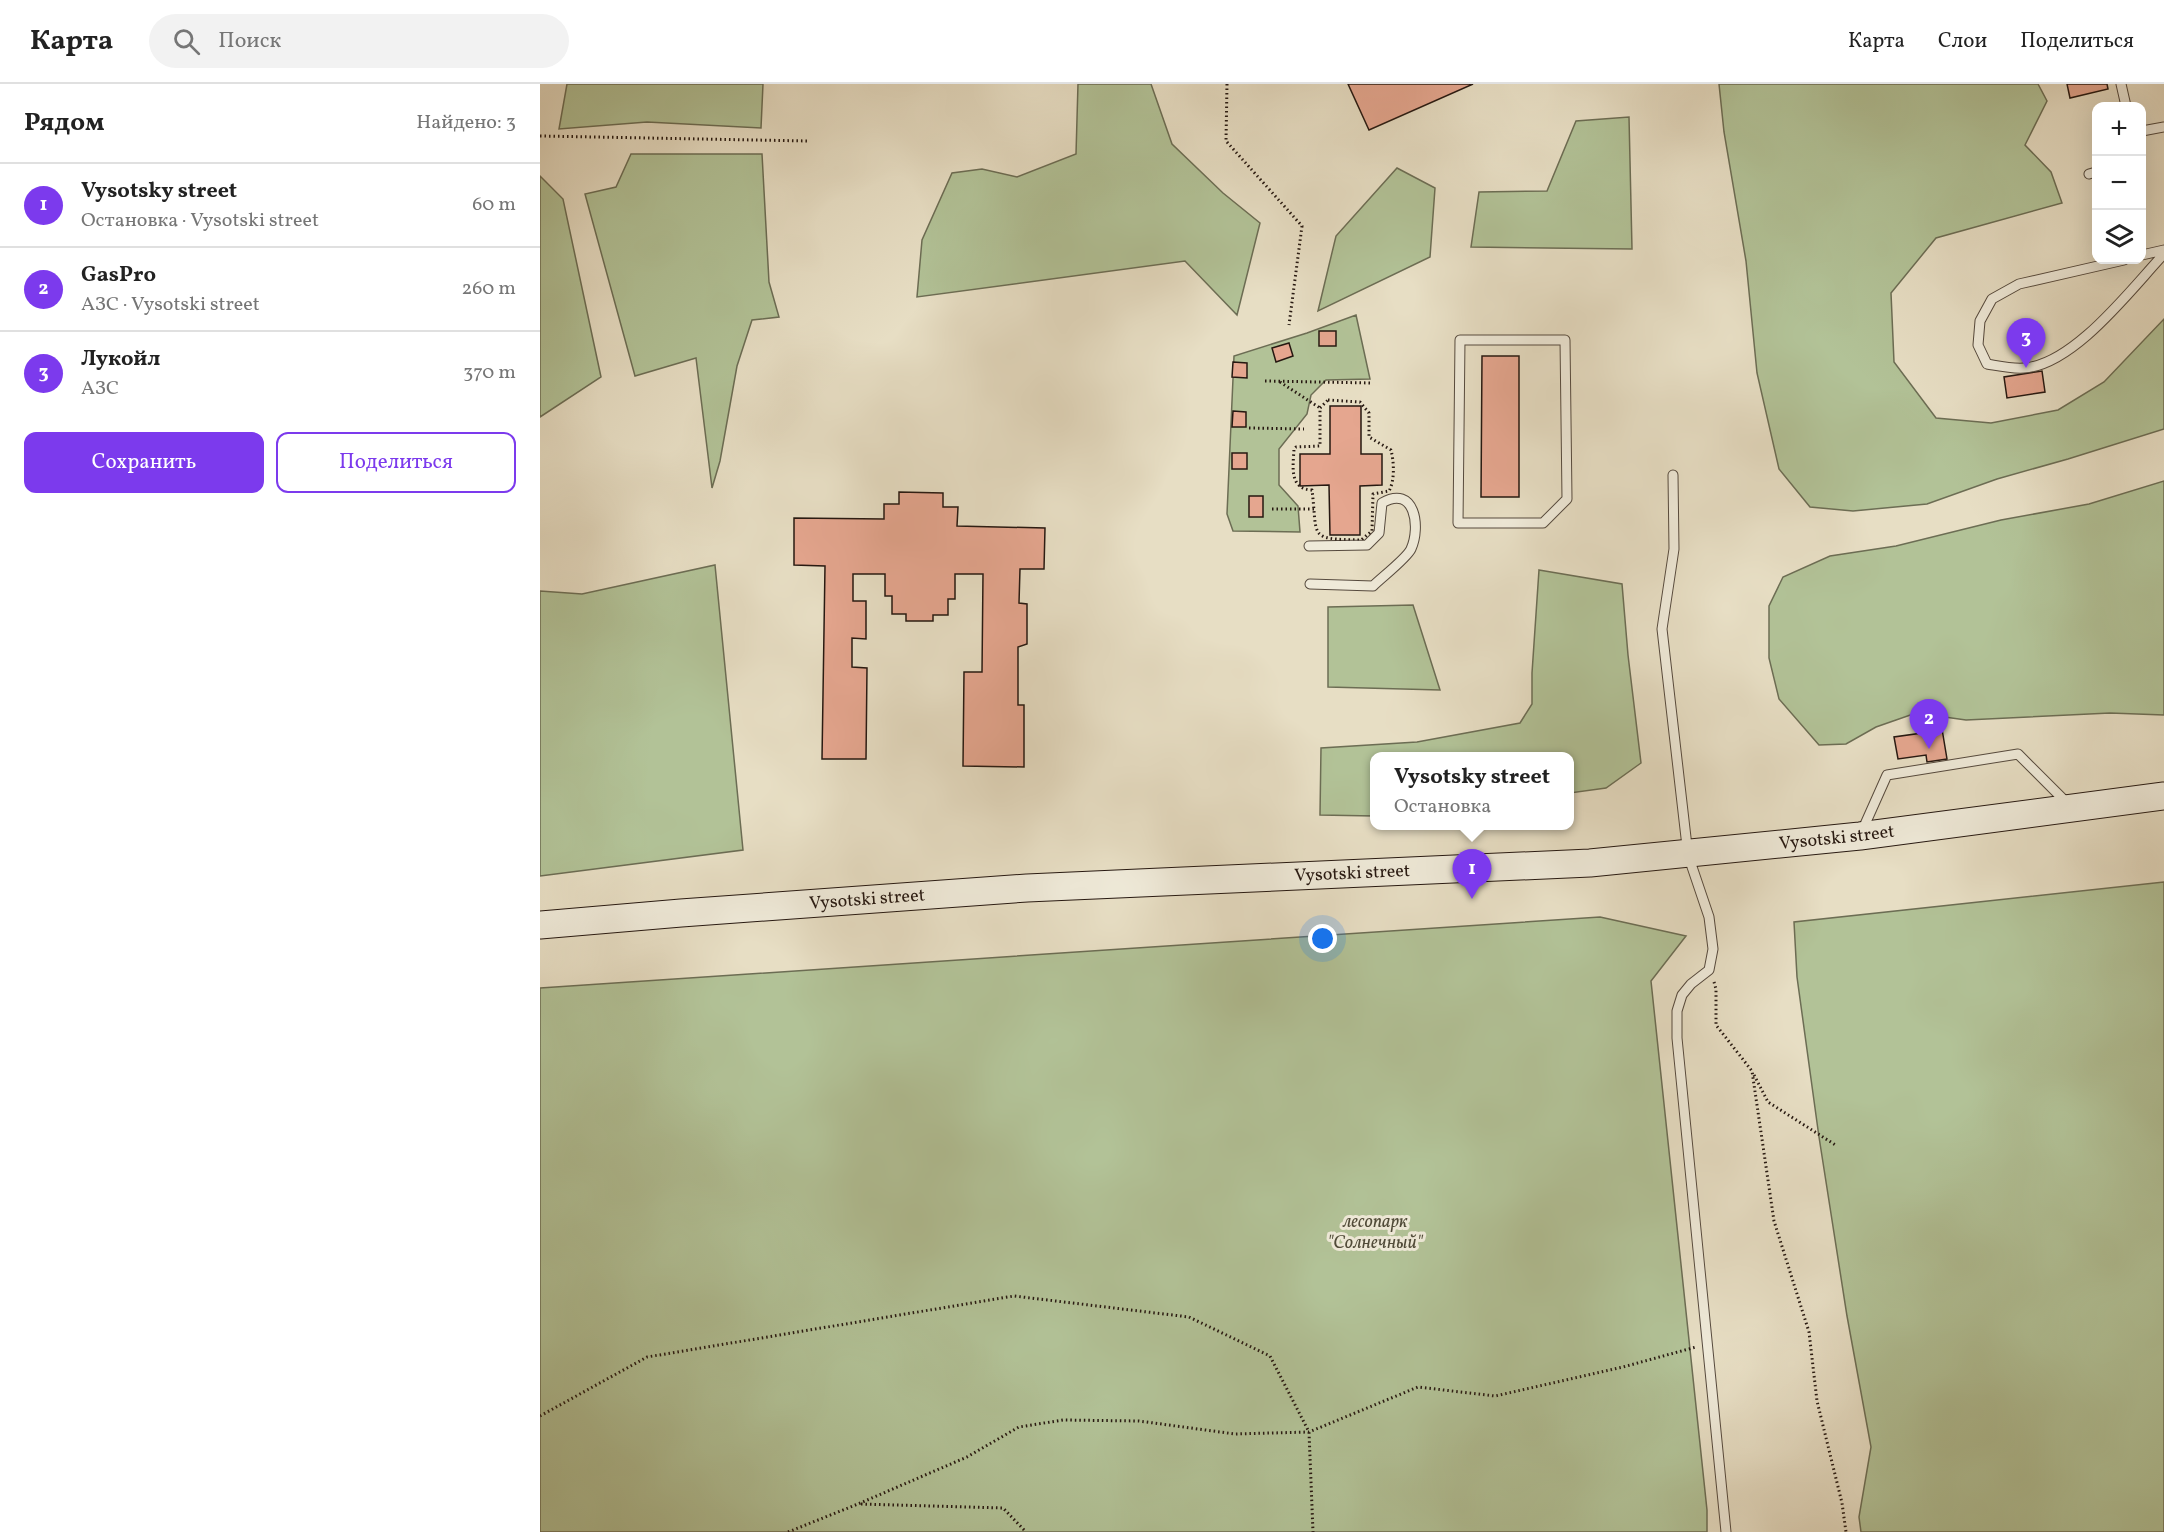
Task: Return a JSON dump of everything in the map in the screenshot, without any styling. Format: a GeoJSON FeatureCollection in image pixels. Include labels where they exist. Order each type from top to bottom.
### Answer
{"type":"FeatureCollection","features":[{"type":"Feature","properties":{"kind":"main road","name":"Vysotski street"},"geometry":{"type":"LineString","coordinates":[[540,925],[1027,888],[1590,863],[1860,836],[2164,796]]}},
{"type":"Feature","properties":{"kind":"lane"},"geometry":{"type":"LineString","coordinates":[[2121,84],[2125,102]]}},
{"type":"Feature","properties":{"kind":"lane"},"geometry":{"type":"LineString","coordinates":[[2146,130],[2164,127]]}},
{"type":"Feature","properties":{"kind":"lane"},"geometry":{"type":"LineString","coordinates":[[2146,254],[2164,252]]}},
{"type":"Feature","properties":{"kind":"lane"},"geometry":{"type":"LineString","coordinates":[[2106,264],[2019,284],[1992,299],[1980,321],[1978,345],[1988,364],[2026,368],[2059,357],[2095,329],[2164,252]]}},
{"type":"Feature","properties":{"kind":"lane"},"geometry":{"type":"LineString","coordinates":[[1460,340],[1565,340],[1567,472],[1567,499],[1543,523],[1458,523],[1460,340]]}},
{"type":"Feature","properties":{"kind":"lane"},"geometry":{"type":"LineString","coordinates":[[1673,475],[1674,549],[1662,629],[1688,855],[1709,917],[1713,950],[1709,970],[1691,984],[1682,995],[1677,1011],[1677,1038],[1726,1532]]}},
{"type":"Feature","properties":{"kind":"lane"},"geometry":{"type":"LineString","coordinates":[[1309,546],[1367,545],[1379,533],[1382,503],[1399,499],[1412,505],[1414,533],[1411,551],[1372,586],[1310,584]]}},
{"type":"Feature","properties":{"kind":"lane"},"geometry":{"type":"LineString","coordinates":[[1860,836],[1887,775],[2018,754],[2074,809]]}},
{"type":"Feature","properties":{"kind":"path"},"geometry":{"type":"LineString","coordinates":[[1227,84],[1226,141],[1302,226],[1289,325]]}},
{"type":"Feature","properties":{"kind":"path"},"geometry":{"type":"LineString","coordinates":[[540,136],[807,141]]}},
{"type":"Feature","properties":{"kind":"path"},"geometry":{"type":"LineString","coordinates":[[1265,381],[1371,383]]}},
{"type":"Feature","properties":{"kind":"path"},"geometry":{"type":"LineString","coordinates":[[1278,381],[1320,408]]}},
{"type":"Feature","properties":{"kind":"path"},"geometry":{"type":"LineString","coordinates":[[1328,400],[1360,402],[1369,413],[1369,437],[1391,450],[1392,485],[1389,491],[1373,494],[1372,531],[1361,540],[1327,539],[1317,532],[1314,523],[1314,509],[1312,490],[1305,490],[1296,485],[1294,479],[1294,449],[1320,446],[1320,408],[1328,400]]}},
{"type":"Feature","properties":{"kind":"path"},"geometry":{"type":"LineString","coordinates":[[1249,428],[1305,429]]}},
{"type":"Feature","properties":{"kind":"path"},"geometry":{"type":"LineString","coordinates":[[1272,508],[1314,509]]}},
{"type":"Feature","properties":{"kind":"path"},"geometry":{"type":"LineString","coordinates":[[1709,970],[1716,989],[1716,1025],[1752,1071],[1768,1102],[1837,1146]]}},
{"type":"Feature","properties":{"kind":"path"},"geometry":{"type":"LineString","coordinates":[[1752,1071],[1774,1221],[1809,1332],[1818,1401],[1842,1503],[1846,1532]]}},
{"type":"Feature","properties":{"kind":"path"},"geometry":{"type":"LineString","coordinates":[[540,1416],[647,1357],[1014,1296],[1189,1317],[1270,1356],[1309,1432],[1312,1532]]}},
{"type":"Feature","properties":{"kind":"path"},"geometry":{"type":"LineString","coordinates":[[788,1532],[968,1457],[1019,1427],[1063,1420],[1139,1421],[1235,1434],[1309,1432],[1418,1387],[1495,1396],[1623,1367],[1709,1344]]}},
{"type":"Feature","properties":{"kind":"path"},"geometry":{"type":"LineString","coordinates":[[858,1504],[1003,1508],[1026,1532]]}},
{"type":"Feature","properties":{"kind":"green space"},"geometry":{"type":"Polygon","coordinates":[[[567,84],[763,84],[761,128],[647,122],[559,129],[567,84]]]}},
{"type":"Feature","properties":{"kind":"green space"},"geometry":{"type":"Polygon","coordinates":[[[1078,84],[1151,84],[1172,144],[1223,193],[1260,223],[1237,315],[1185,261],[917,297],[922,240],[952,173],[982,169],[1017,177],[1076,154],[1078,84]]]}},
{"type":"Feature","properties":{"kind":"green space"},"geometry":{"type":"Polygon","coordinates":[[[1719,84],[2038,84],[2047,101],[2025,145],[2051,172],[2062,203],[1936,238],[1891,293],[1894,362],[1936,418],[1991,423],[2058,410],[2104,382],[2164,319],[2164,429],[1997,479],[1927,504],[1853,511],[1810,507],[1779,469],[1757,373],[1746,261],[1724,132],[1719,84]]]}},
{"type":"Feature","properties":{"kind":"green space"},"geometry":{"type":"Polygon","coordinates":[[[1629,117],[1632,249],[1471,247],[1479,192],[1547,191],[1576,121],[1629,117]]]}},
{"type":"Feature","properties":{"kind":"green space"},"geometry":{"type":"Polygon","coordinates":[[[631,154],[762,154],[769,282],[779,317],[752,320],[737,366],[720,461],[712,488],[696,358],[635,376],[585,194],[616,187],[631,154]]]}},
{"type":"Feature","properties":{"kind":"green space"},"geometry":{"type":"Polygon","coordinates":[[[1397,168],[1435,188],[1430,257],[1318,311],[1336,236],[1397,168]]]}},
{"type":"Feature","properties":{"kind":"green space"},"geometry":{"type":"Polygon","coordinates":[[[540,176],[563,199],[601,377],[540,417],[540,176]]]}},
{"type":"Feature","properties":{"kind":"green space"},"geometry":{"type":"Polygon","coordinates":[[[1356,315],[1370,379],[1326,380],[1311,395],[1307,414],[1279,449],[1279,485],[1298,506],[1300,532],[1233,531],[1227,514],[1234,356],[1356,315]]]}},
{"type":"Feature","properties":{"kind":"green space"},"geometry":{"type":"Polygon","coordinates":[[[2164,481],[2164,715],[2110,713],[1966,720],[1916,713],[1876,727],[1846,744],[1819,745],[1779,699],[1769,658],[1769,606],[1783,577],[1830,556],[1896,546],[2001,520],[2089,504],[2164,481]]]}},
{"type":"Feature","properties":{"kind":"green space"},"geometry":{"type":"Polygon","coordinates":[[[715,565],[743,850],[540,876],[540,591],[582,594],[715,565]]]}},
{"type":"Feature","properties":{"kind":"green space"},"geometry":{"type":"Polygon","coordinates":[[[1539,570],[1622,584],[1641,763],[1606,788],[1574,792],[1574,752],[1370,752],[1370,816],[1320,815],[1321,748],[1417,742],[1520,723],[1532,704],[1539,570]]]}},
{"type":"Feature","properties":{"kind":"green space"},"geometry":{"type":"Polygon","coordinates":[[[1413,605],[1440,690],[1328,687],[1328,607],[1413,605]]]}},
{"type":"Feature","properties":{"kind":"green space"},"geometry":{"type":"Polygon","coordinates":[[[2164,882],[2164,1532],[1861,1532],[1859,1517],[1871,1447],[1847,1316],[1819,1137],[1797,977],[1794,922],[2164,882]]]}},
{"type":"Feature","properties":{"kind":"green space","name":"лесопарк \"Солнечный\""},"geometry":{"type":"Polygon","coordinates":[[[1600,917],[1686,936],[1651,981],[1707,1510],[1707,1532],[540,1532],[540,988],[1600,917]]]}},
{"type":"Feature","properties":{"kind":"building"},"geometry":{"type":"Polygon","coordinates":[[[1348,84],[1473,84],[1369,130],[1348,84]]]}},
{"type":"Feature","properties":{"kind":"building"},"geometry":{"type":"Polygon","coordinates":[[[2067,84],[2107,84],[2108,89],[2070,98],[2067,84]]]}},
{"type":"Feature","properties":{"kind":"building"},"geometry":{"type":"Polygon","coordinates":[[[1319,331],[1336,331],[1336,346],[1319,346],[1319,331]]]}},
{"type":"Feature","properties":{"kind":"building"},"geometry":{"type":"Polygon","coordinates":[[[1289,343],[1293,356],[1276,362],[1272,348],[1289,343]]]}},
{"type":"Feature","properties":{"kind":"building"},"geometry":{"type":"Polygon","coordinates":[[[1482,356],[1519,356],[1519,497],[1481,497],[1482,356]]]}},
{"type":"Feature","properties":{"kind":"building"},"geometry":{"type":"Polygon","coordinates":[[[1233,362],[1247,363],[1247,378],[1232,377],[1233,362]]]}},
{"type":"Feature","properties":{"kind":"building"},"geometry":{"type":"Polygon","coordinates":[[[2042,371],[2045,392],[2007,398],[2004,377],[2042,371]]]}},
{"type":"Feature","properties":{"kind":"building"},"geometry":{"type":"Polygon","coordinates":[[[1330,406],[1361,406],[1361,454],[1382,454],[1382,485],[1360,486],[1360,535],[1330,535],[1329,485],[1300,486],[1300,454],[1330,454],[1330,406]]]}},
{"type":"Feature","properties":{"kind":"building"},"geometry":{"type":"Polygon","coordinates":[[[1233,411],[1246,412],[1246,427],[1232,427],[1233,411]]]}},
{"type":"Feature","properties":{"kind":"building"},"geometry":{"type":"Polygon","coordinates":[[[1232,453],[1247,453],[1247,469],[1232,469],[1232,453]]]}},
{"type":"Feature","properties":{"kind":"building"},"geometry":{"type":"Polygon","coordinates":[[[899,492],[943,493],[943,507],[958,507],[957,526],[1045,528],[1044,569],[1020,569],[1019,603],[1027,604],[1027,644],[1018,647],[1018,705],[1024,705],[1024,767],[963,766],[964,672],[982,672],[983,574],[955,574],[955,599],[948,599],[948,615],[933,615],[933,621],[906,621],[906,614],[892,614],[892,596],[885,596],[885,574],[853,574],[853,601],[866,601],[866,639],[852,638],[852,667],[867,668],[866,759],[822,759],[825,566],[794,565],[794,518],[884,519],[884,504],[899,504],[899,492]]]}},
{"type":"Feature","properties":{"kind":"building"},"geometry":{"type":"Polygon","coordinates":[[[1249,496],[1263,496],[1263,517],[1249,517],[1249,496]]]}},
{"type":"Feature","properties":{"kind":"building"},"geometry":{"type":"Polygon","coordinates":[[[1941,723],[1947,759],[1927,762],[1926,755],[1898,759],[1894,737],[1922,733],[1921,726],[1941,723]]]}},
{"type":"Feature","properties":{"kind":"place","name":"Лукойл"},"geometry":{"type":"Point","coordinates":[2026,368]}},
{"type":"Feature","properties":{"kind":"place","name":"GasPro"},"geometry":{"type":"Point","coordinates":[1929,749]}},
{"type":"Feature","properties":{"kind":"place","name":"Vysotsky street"},"geometry":{"type":"Point","coordinates":[1472,899]}}]}
